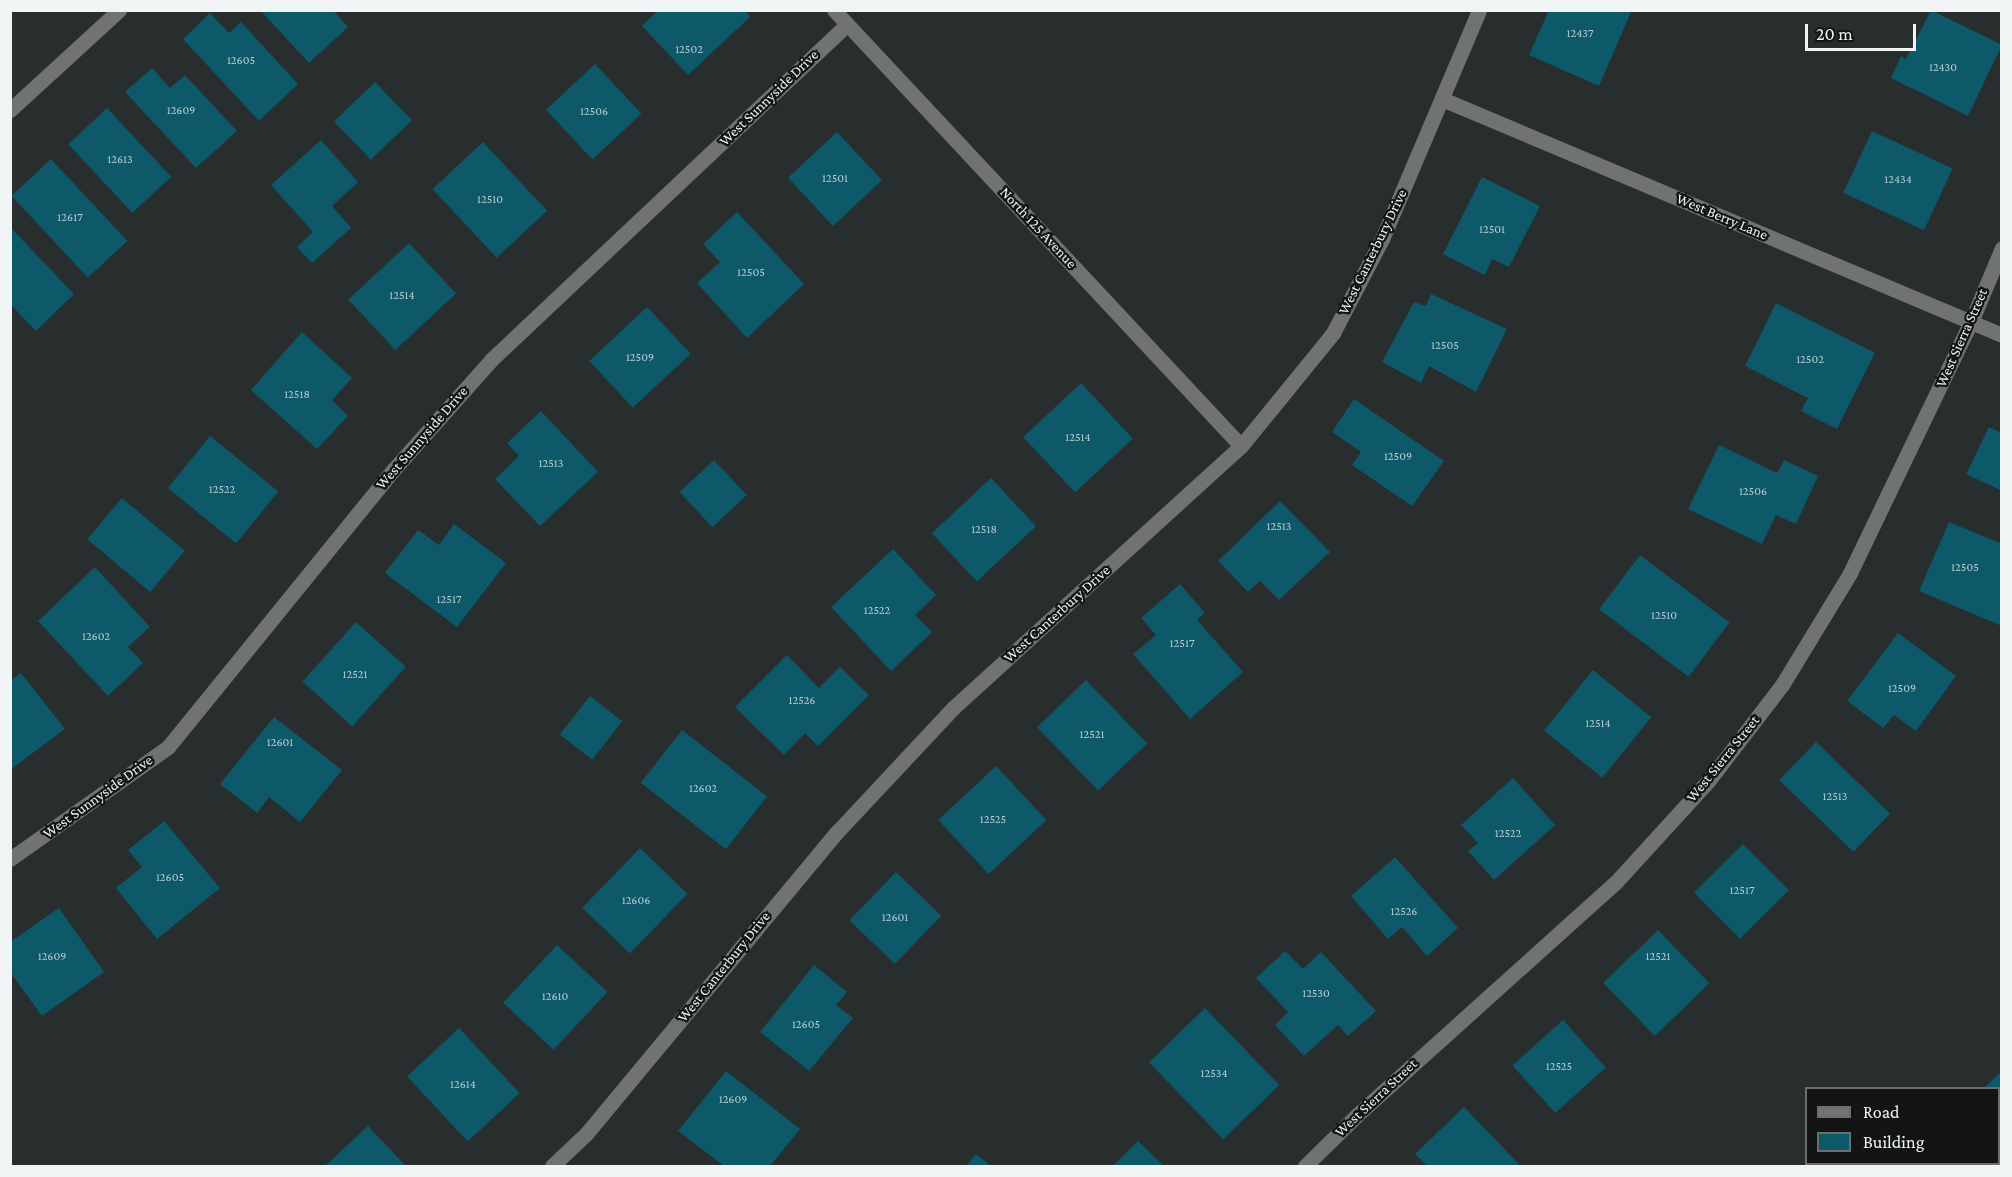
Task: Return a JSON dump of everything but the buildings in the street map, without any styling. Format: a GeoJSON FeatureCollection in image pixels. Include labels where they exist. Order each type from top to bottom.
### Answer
{"type":"FeatureCollection","features":[{"type":"Feature","properties":{"kind":"street"},"geometry":{"type":"LineString","coordinates":[[10,110],[119,10]]}},
{"type":"Feature","properties":{"kind":"street","name":"North 125 Avenue"},"geometry":{"type":"LineString","coordinates":[[834,10],[1241,446]]}},
{"type":"Feature","properties":{"kind":"street","name":"West Canterbury Drive"},"geometry":{"type":"LineString","coordinates":[[552,1167],[586,1134],[837,832],[954,708],[1241,446],[1333,333],[1382,239],[1479,10]]}},
{"type":"Feature","properties":{"kind":"street","name":"West Sunnyside Drive"},"geometry":{"type":"LineString","coordinates":[[10,859],[168,747],[394,469],[492,359],[847,24]]}},
{"type":"Feature","properties":{"kind":"street","name":"West Berry Lane"},"geometry":{"type":"LineString","coordinates":[[1442,99],[2001,335]]}},
{"type":"Feature","properties":{"kind":"street","name":"West Sierra Street"},"geometry":{"type":"LineString","coordinates":[[1305,1167],[1357,1115],[1615,883],[1709,780],[1782,685],[1850,573],[1971,322],[2001,248]]}}]}
